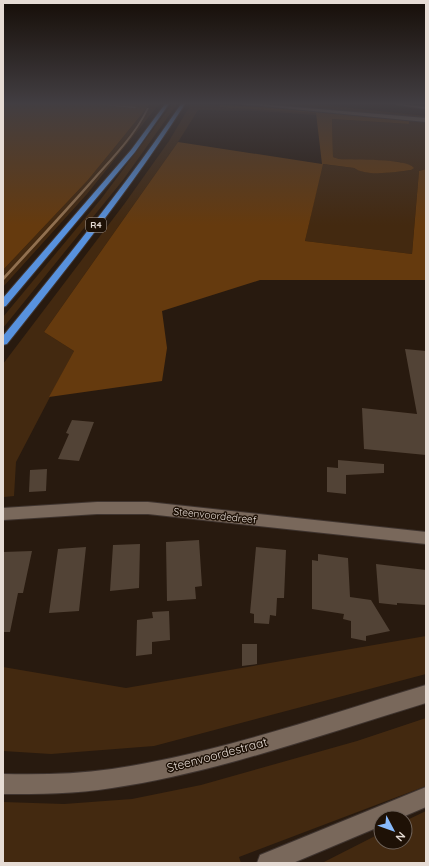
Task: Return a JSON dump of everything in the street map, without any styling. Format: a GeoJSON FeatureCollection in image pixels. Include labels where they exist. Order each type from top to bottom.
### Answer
{"type":"FeatureCollection","features":[{"type":"Feature","properties":{"kind":"highway","name":"R4"},"geometry":{"type":"LineString","coordinates":[[3,304],[138,144]]}},
{"type":"Feature","properties":{"kind":"highway","name":"R4"},"geometry":{"type":"LineString","coordinates":[[3,342],[74,254],[142,165],[156,144]]}},
{"type":"Feature","properties":{"kind":"street","name":"Steenvoordedreef"},"geometry":{"type":"LineString","coordinates":[[3,514],[97,508],[148,508],[426,538]]}},
{"type":"Feature","properties":{"kind":"street","name":"Steenvoordestraat"},"geometry":{"type":"LineString","coordinates":[[3,784],[64,784],[116,779],[167,769],[258,744],[426,694]]}},
{"type":"Feature","properties":{"kind":"street"},"geometry":{"type":"LineString","coordinates":[[268,863],[426,797]]}},
{"type":"Feature","properties":{"kind":"shaded area"},"geometry":{"type":"Polygon","coordinates":[[[3,144],[117,144],[88,180],[3,270],[3,144]]]}},
{"type":"Feature","properties":{"kind":"shaded area"},"geometry":{"type":"Polygon","coordinates":[[[117,144],[127,144],[87,194],[3,287],[3,270],[88,180],[117,144]]]}},
{"type":"Feature","properties":{"kind":"shaded area"},"geometry":{"type":"Polygon","coordinates":[[[142,144],[148,144],[123,180],[3,328],[3,317],[101,199],[142,144]]]}},
{"type":"Feature","properties":{"kind":"shaded area"},"geometry":{"type":"Polygon","coordinates":[[[167,144],[176,144],[44,332],[74,351],[16,462],[14,496],[4,497],[3,364],[125,203],[167,144]]]}},
{"type":"Feature","properties":{"kind":"shaded area"},"geometry":{"type":"Polygon","coordinates":[[[176,144],[194,144],[322,164],[320,144],[333,144],[333,157],[339,159],[391,161],[409,165],[414,168],[411,170],[397,172],[373,173],[359,171],[354,168],[323,164],[305,241],[412,254],[419,171],[426,169],[426,280],[260,280],[162,311],[167,348],[162,381],[49,397],[74,351],[44,332],[176,144]]]}},
{"type":"Feature","properties":{"kind":"shaded area"},"geometry":{"type":"Polygon","coordinates":[[[333,144],[426,144],[426,169],[419,171],[412,254],[305,241],[322,164],[354,168],[373,173],[411,170],[401,162],[339,159],[333,157],[333,144]]]}},
{"type":"Feature","properties":{"kind":"shaded area"},"geometry":{"type":"Polygon","coordinates":[[[426,636],[426,674],[154,746],[51,754],[3,751],[3,667],[126,688],[426,636]]]}},
{"type":"Feature","properties":{"kind":"shaded area"},"geometry":{"type":"Polygon","coordinates":[[[426,718],[426,786],[239,857],[241,863],[3,863],[3,802],[64,804],[132,799],[201,785],[357,741],[426,718]]]}},
{"type":"Feature","properties":{"kind":"shaded area"},"geometry":{"type":"Polygon","coordinates":[[[426,811],[426,863],[322,863],[373,837],[373,850],[413,850],[413,817],[426,811]]]}},
{"type":"Feature","properties":{"kind":"building"},"geometry":{"type":"Polygon","coordinates":[[[405,349],[426,351],[426,455],[364,449],[362,408],[417,414],[405,349]]]}},
{"type":"Feature","properties":{"kind":"building"},"geometry":{"type":"Polygon","coordinates":[[[72,420],[94,422],[79,461],[58,459],[69,434],[66,433],[72,420]]]}},
{"type":"Feature","properties":{"kind":"building"},"geometry":{"type":"Polygon","coordinates":[[[338,460],[384,464],[384,473],[346,475],[346,494],[327,492],[327,467],[338,468],[338,460]]]}},
{"type":"Feature","properties":{"kind":"building"},"geometry":{"type":"Polygon","coordinates":[[[47,469],[46,491],[29,492],[30,470],[47,469]]]}},
{"type":"Feature","properties":{"kind":"building"},"geometry":{"type":"Polygon","coordinates":[[[199,540],[202,586],[195,587],[196,599],[167,601],[166,542],[199,540]]]}},
{"type":"Feature","properties":{"kind":"building"},"geometry":{"type":"Polygon","coordinates":[[[140,544],[139,588],[110,591],[113,545],[140,544]]]}},
{"type":"Feature","properties":{"kind":"building"},"geometry":{"type":"Polygon","coordinates":[[[86,547],[79,611],[49,613],[58,549],[86,547]]]}},
{"type":"Feature","properties":{"kind":"building"},"geometry":{"type":"Polygon","coordinates":[[[256,547],[286,550],[284,598],[277,598],[276,616],[270,615],[269,624],[254,623],[254,614],[250,613],[256,547]]]}},
{"type":"Feature","properties":{"kind":"building"},"geometry":{"type":"Polygon","coordinates":[[[32,551],[23,593],[18,593],[10,632],[3,632],[3,552],[32,551]]]}},
{"type":"Feature","properties":{"kind":"building"},"geometry":{"type":"Polygon","coordinates":[[[318,554],[348,558],[350,597],[371,600],[390,631],[366,636],[366,641],[351,638],[351,621],[343,619],[344,614],[312,609],[312,560],[318,561],[318,554]]]}},
{"type":"Feature","properties":{"kind":"building"},"geometry":{"type":"Polygon","coordinates":[[[376,564],[426,570],[426,605],[397,603],[397,605],[379,603],[376,564]]]}},
{"type":"Feature","properties":{"kind":"building"},"geometry":{"type":"Polygon","coordinates":[[[169,611],[170,640],[152,642],[152,654],[136,656],[137,620],[153,618],[152,612],[169,611]]]}},
{"type":"Feature","properties":{"kind":"building"},"geometry":{"type":"Polygon","coordinates":[[[242,644],[257,644],[257,664],[242,666],[242,644]]]}},
{"type":"Feature","properties":{"kind":"waterway"},"geometry":{"type":"LineString","coordinates":[[3,279],[58,220],[123,144]]}}]}
